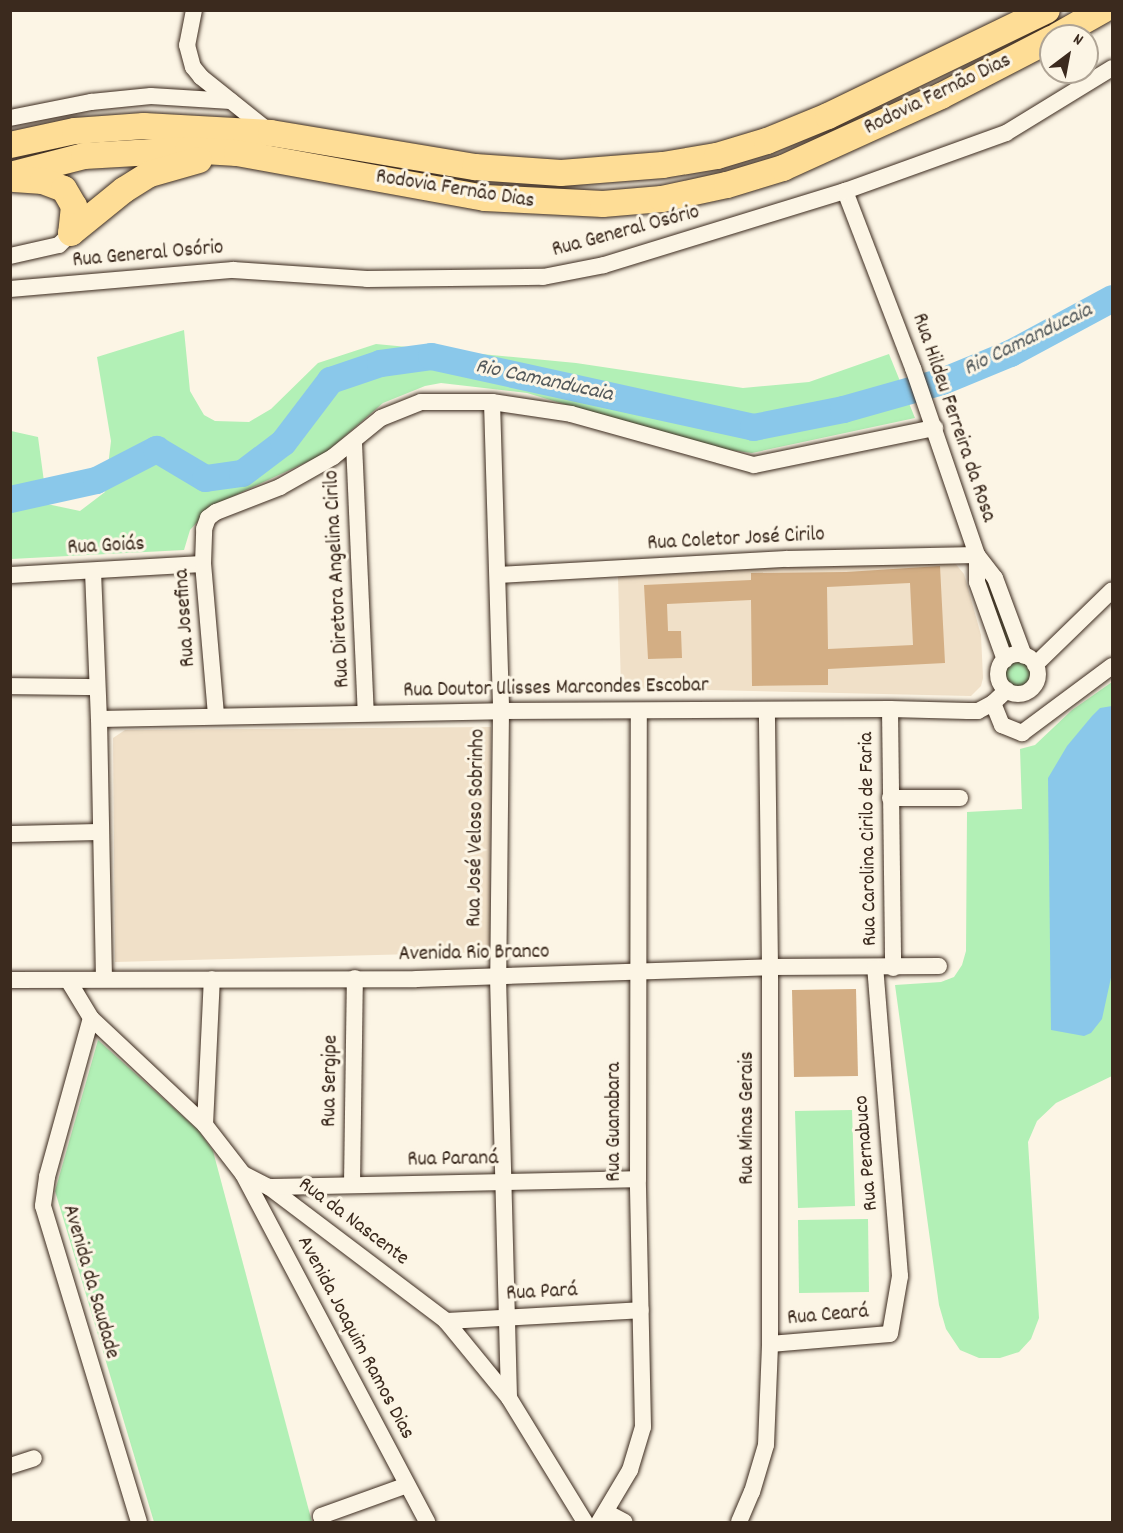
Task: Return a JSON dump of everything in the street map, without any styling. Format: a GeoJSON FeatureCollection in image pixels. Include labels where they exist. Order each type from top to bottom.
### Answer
{"type":"FeatureCollection","features":[{"type":"Feature","properties":{"kind":"highway","name":"Rodovia Fernão Dias"},"geometry":{"type":"LineString","coordinates":[[18,138],[144,126],[271,133],[486,167],[561,173],[674,163],[717,156],[767,141],[828,116],[1020,26],[1047,10]]}},
{"type":"Feature","properties":{"kind":"highway"},"geometry":{"type":"LineString","coordinates":[[1078,24],[1103,10]]}},
{"type":"Feature","properties":{"kind":"highway","name":"Rodovia Fernão Dias"},"geometry":{"type":"LineString","coordinates":[[10,177],[84,156],[188,150],[237,153],[485,198],[603,204],[662,199],[727,185],[783,168],[941,96],[1039,45]]}},
{"type":"Feature","properties":{"kind":"highway"},"geometry":{"type":"LineString","coordinates":[[71,233],[124,190],[150,174],[180,164],[237,153]]}},
{"type":"Feature","properties":{"kind":"highway"},"geometry":{"type":"LineString","coordinates":[[10,177],[43,181],[64,189],[74,206],[71,233]]}},
{"type":"Feature","properties":{"kind":"street"},"geometry":{"type":"LineString","coordinates":[[194,10],[187,45],[193,67],[201,77],[271,133]]}},
{"type":"Feature","properties":{"kind":"street","name":"Rua General Osório"},"geometry":{"type":"LineString","coordinates":[[10,290],[233,270],[367,279],[543,277],[604,265],[845,191],[1006,133],[1113,68]]}},
{"type":"Feature","properties":{"kind":"street"},"geometry":{"type":"LineString","coordinates":[[10,118],[91,102],[151,96],[231,101]]}},
{"type":"Feature","properties":{"kind":"street","name":"Rua Hildeu Ferreira da Rosa"},"geometry":{"type":"LineString","coordinates":[[845,191],[914,368],[977,555],[996,578],[1030,660]]}},
{"type":"Feature","properties":{"kind":"street","name":"Rua General Osório"},"geometry":{"type":"LineString","coordinates":[[10,256],[59,245],[71,233]]}},
{"type":"Feature","properties":{"kind":"street"},"geometry":{"type":"LineString","coordinates":[[354,442],[381,418],[422,402],[492,402],[571,414],[754,465],[935,428]]}},
{"type":"Feature","properties":{"kind":"street","name":"Rua José Veloso Sobrinho"},"geometry":{"type":"LineString","coordinates":[[492,402],[501,711],[498,977],[505,1318],[509,1398]]}},
{"type":"Feature","properties":{"kind":"street","name":"Rua Josefina"},"geometry":{"type":"LineString","coordinates":[[216,715],[203,564],[204,529],[208,518],[216,512],[280,487],[354,442]]}},
{"type":"Feature","properties":{"kind":"street","name":"Rua Diretora Angelina Cirilo"},"geometry":{"type":"LineString","coordinates":[[354,442],[366,713]]}},
{"type":"Feature","properties":{"kind":"street"},"geometry":{"type":"LineString","coordinates":[[977,555],[977,582],[1005,660]]}},
{"type":"Feature","properties":{"kind":"street","name":"Rua Coletor José Cirilo"},"geometry":{"type":"LineString","coordinates":[[498,575],[788,559],[977,555]]}},
{"type":"Feature","properties":{"kind":"street","name":"Rua Goiás"},"geometry":{"type":"LineString","coordinates":[[10,574],[203,564]]}},
{"type":"Feature","properties":{"kind":"street"},"geometry":{"type":"LineString","coordinates":[[93,571],[99,719],[104,979]]}},
{"type":"Feature","properties":{"kind":"street"},"geometry":{"type":"LineString","coordinates":[[1030,660],[1113,590]]}},
{"type":"Feature","properties":{"kind":"street"},"geometry":{"type":"LineString","coordinates":[[1013,655],[1030,660],[1037,678],[1031,689],[1019,694],[1002,686],[998,674],[1005,660],[1013,655]]}},
{"type":"Feature","properties":{"kind":"street"},"geometry":{"type":"LineString","coordinates":[[993,703],[1002,725],[1022,733],[1113,666]]}},
{"type":"Feature","properties":{"kind":"street"},"geometry":{"type":"LineString","coordinates":[[10,686],[96,687]]}},
{"type":"Feature","properties":{"kind":"street","name":"Rua Doutor Ulisses Marcondes Escobar"},"geometry":{"type":"LineString","coordinates":[[99,719],[501,711],[890,709],[978,711],[993,703],[1007,690]]}},
{"type":"Feature","properties":{"kind":"street","name":"Rua Carolina Cirilo de Faria"},"geometry":{"type":"LineString","coordinates":[[890,709],[893,968]]}},
{"type":"Feature","properties":{"kind":"street","name":"Rua Minas Gerais"},"geometry":{"type":"LineString","coordinates":[[740,1522],[752,1492],[766,1444],[770,1344],[767,710]]}},
{"type":"Feature","properties":{"kind":"street","name":"Rua Guanabara"},"geometry":{"type":"LineString","coordinates":[[602,1517],[630,1470],[643,1427],[638,1179],[639,711]]}},
{"type":"Feature","properties":{"kind":"street"},"geometry":{"type":"LineString","coordinates":[[890,798],[960,798]]}},
{"type":"Feature","properties":{"kind":"street"},"geometry":{"type":"LineString","coordinates":[[10,834],[101,832]]}},
{"type":"Feature","properties":{"kind":"street","name":"Avenida Rio Branco"},"geometry":{"type":"LineString","coordinates":[[10,980],[498,977],[637,970],[939,966]]}},
{"type":"Feature","properties":{"kind":"street","name":"Rua Pernabuco"},"geometry":{"type":"LineString","coordinates":[[875,968],[900,1276],[890,1334]]}},
{"type":"Feature","properties":{"kind":"street","name":"Rua Sergipe"},"geometry":{"type":"LineString","coordinates":[[352,1185],[355,978]]}},
{"type":"Feature","properties":{"kind":"street"},"geometry":{"type":"LineString","coordinates":[[205,1125],[212,979]]}},
{"type":"Feature","properties":{"kind":"street","name":"Rua da Nascente"},"geometry":{"type":"LineString","coordinates":[[68,980],[91,1018],[205,1125],[243,1174],[269,1187],[446,1321],[509,1398],[585,1522]]}},
{"type":"Feature","properties":{"kind":"street","name":"Avenida da Saudade"},"geometry":{"type":"LineString","coordinates":[[91,1018],[47,1177],[43,1206],[139,1522]]}},
{"type":"Feature","properties":{"kind":"street","name":"Avenida Joaquim Ramos Dias"},"geometry":{"type":"LineString","coordinates":[[243,1174],[427,1522]]}},
{"type":"Feature","properties":{"kind":"street","name":"Rua Paraná"},"geometry":{"type":"LineString","coordinates":[[269,1187],[638,1179]]}},
{"type":"Feature","properties":{"kind":"street","name":"Rua Pará"},"geometry":{"type":"LineString","coordinates":[[446,1321],[641,1310]]}},
{"type":"Feature","properties":{"kind":"street","name":"Rua Ceará"},"geometry":{"type":"LineString","coordinates":[[770,1344],[890,1334]]}},
{"type":"Feature","properties":{"kind":"street"},"geometry":{"type":"LineString","coordinates":[[10,1466],[34,1458]]}},
{"type":"Feature","properties":{"kind":"street"},"geometry":{"type":"LineString","coordinates":[[323,1522],[321,1516],[407,1485]]}},
{"type":"Feature","properties":{"kind":"street"},"geometry":{"type":"LineString","coordinates":[[602,1517],[625,1522]]}},
{"type":"Feature","properties":{"kind":"shaded area"},"geometry":{"type":"Polygon","coordinates":[[[954,562],[964,574],[981,635],[983,678],[981,686],[971,696],[621,688],[618,576],[849,564],[954,562]]]}},
{"type":"Feature","properties":{"kind":"shaded area"},"geometry":{"type":"Polygon","coordinates":[[[491,727],[490,952],[115,962],[113,738],[125,730],[491,727]]]}},
{"type":"Feature","properties":{"kind":"green space"},"geometry":{"type":"Polygon","coordinates":[[[184,330],[190,391],[204,415],[215,421],[249,422],[271,409],[318,363],[376,344],[576,363],[743,388],[809,382],[889,354],[915,418],[752,453],[707,447],[527,393],[441,383],[425,386],[383,403],[324,454],[212,506],[190,530],[184,550],[11,559],[11,431],[38,437],[47,504],[80,511],[105,492],[111,441],[97,357],[184,330]]]}},
{"type":"Feature","properties":{"kind":"green space"},"geometry":{"type":"Polygon","coordinates":[[[989,572],[1015,646],[1007,648],[983,574],[989,572]]]}},
{"type":"Feature","properties":{"kind":"green space"},"geometry":{"type":"Polygon","coordinates":[[[1018,662],[1027,666],[1031,675],[1027,684],[1018,688],[1009,684],[1005,675],[1009,666],[1018,662]]]}},
{"type":"Feature","properties":{"kind":"green space"},"geometry":{"type":"Polygon","coordinates":[[[1112,682],[1112,1076],[1056,1103],[1037,1121],[1028,1142],[1039,1318],[1031,1339],[1019,1352],[1000,1358],[979,1358],[960,1350],[946,1329],[939,1305],[895,985],[941,982],[954,977],[962,965],[966,951],[967,812],[1022,809],[1020,749],[1035,745],[1072,710],[1112,682]]]}},
{"type":"Feature","properties":{"kind":"green space"},"geometry":{"type":"Polygon","coordinates":[[[98,1040],[198,1130],[213,1151],[312,1522],[154,1522],[55,1191],[98,1040]]]}},
{"type":"Feature","properties":{"kind":"green space"},"geometry":{"type":"Polygon","coordinates":[[[852,1110],[855,1206],[798,1208],[795,1111],[852,1110]]]}},
{"type":"Feature","properties":{"kind":"green space"},"geometry":{"type":"Polygon","coordinates":[[[868,1219],[869,1292],[799,1293],[798,1220],[868,1219]]]}},
{"type":"Feature","properties":{"kind":"water"},"geometry":{"type":"Polygon","coordinates":[[[1112,706],[1112,973],[1102,1019],[1091,1033],[1084,1036],[1051,1030],[1048,778],[1067,746],[1092,716],[1100,708],[1112,706]]]}},
{"type":"Feature","properties":{"kind":"building"},"geometry":{"type":"Polygon","coordinates":[[[940,566],[945,663],[828,669],[828,685],[752,686],[751,600],[667,604],[668,631],[681,631],[682,658],[648,659],[644,585],[751,580],[751,573],[846,572],[940,566]],[[910,583],[827,587],[828,649],[913,645],[910,583]]]}},
{"type":"Feature","properties":{"kind":"building"},"geometry":{"type":"Polygon","coordinates":[[[856,989],[858,1076],[794,1077],[792,990],[856,989]]]}},
{"type":"Feature","properties":{"kind":"waterway","name":"Rio Camanducaia"},"geometry":{"type":"LineString","coordinates":[[10,499],[96,480],[156,449],[205,478],[242,473],[283,442],[330,380],[380,363],[431,356],[753,427],[843,409],[942,381],[1010,353],[1112,298]]}}]}
